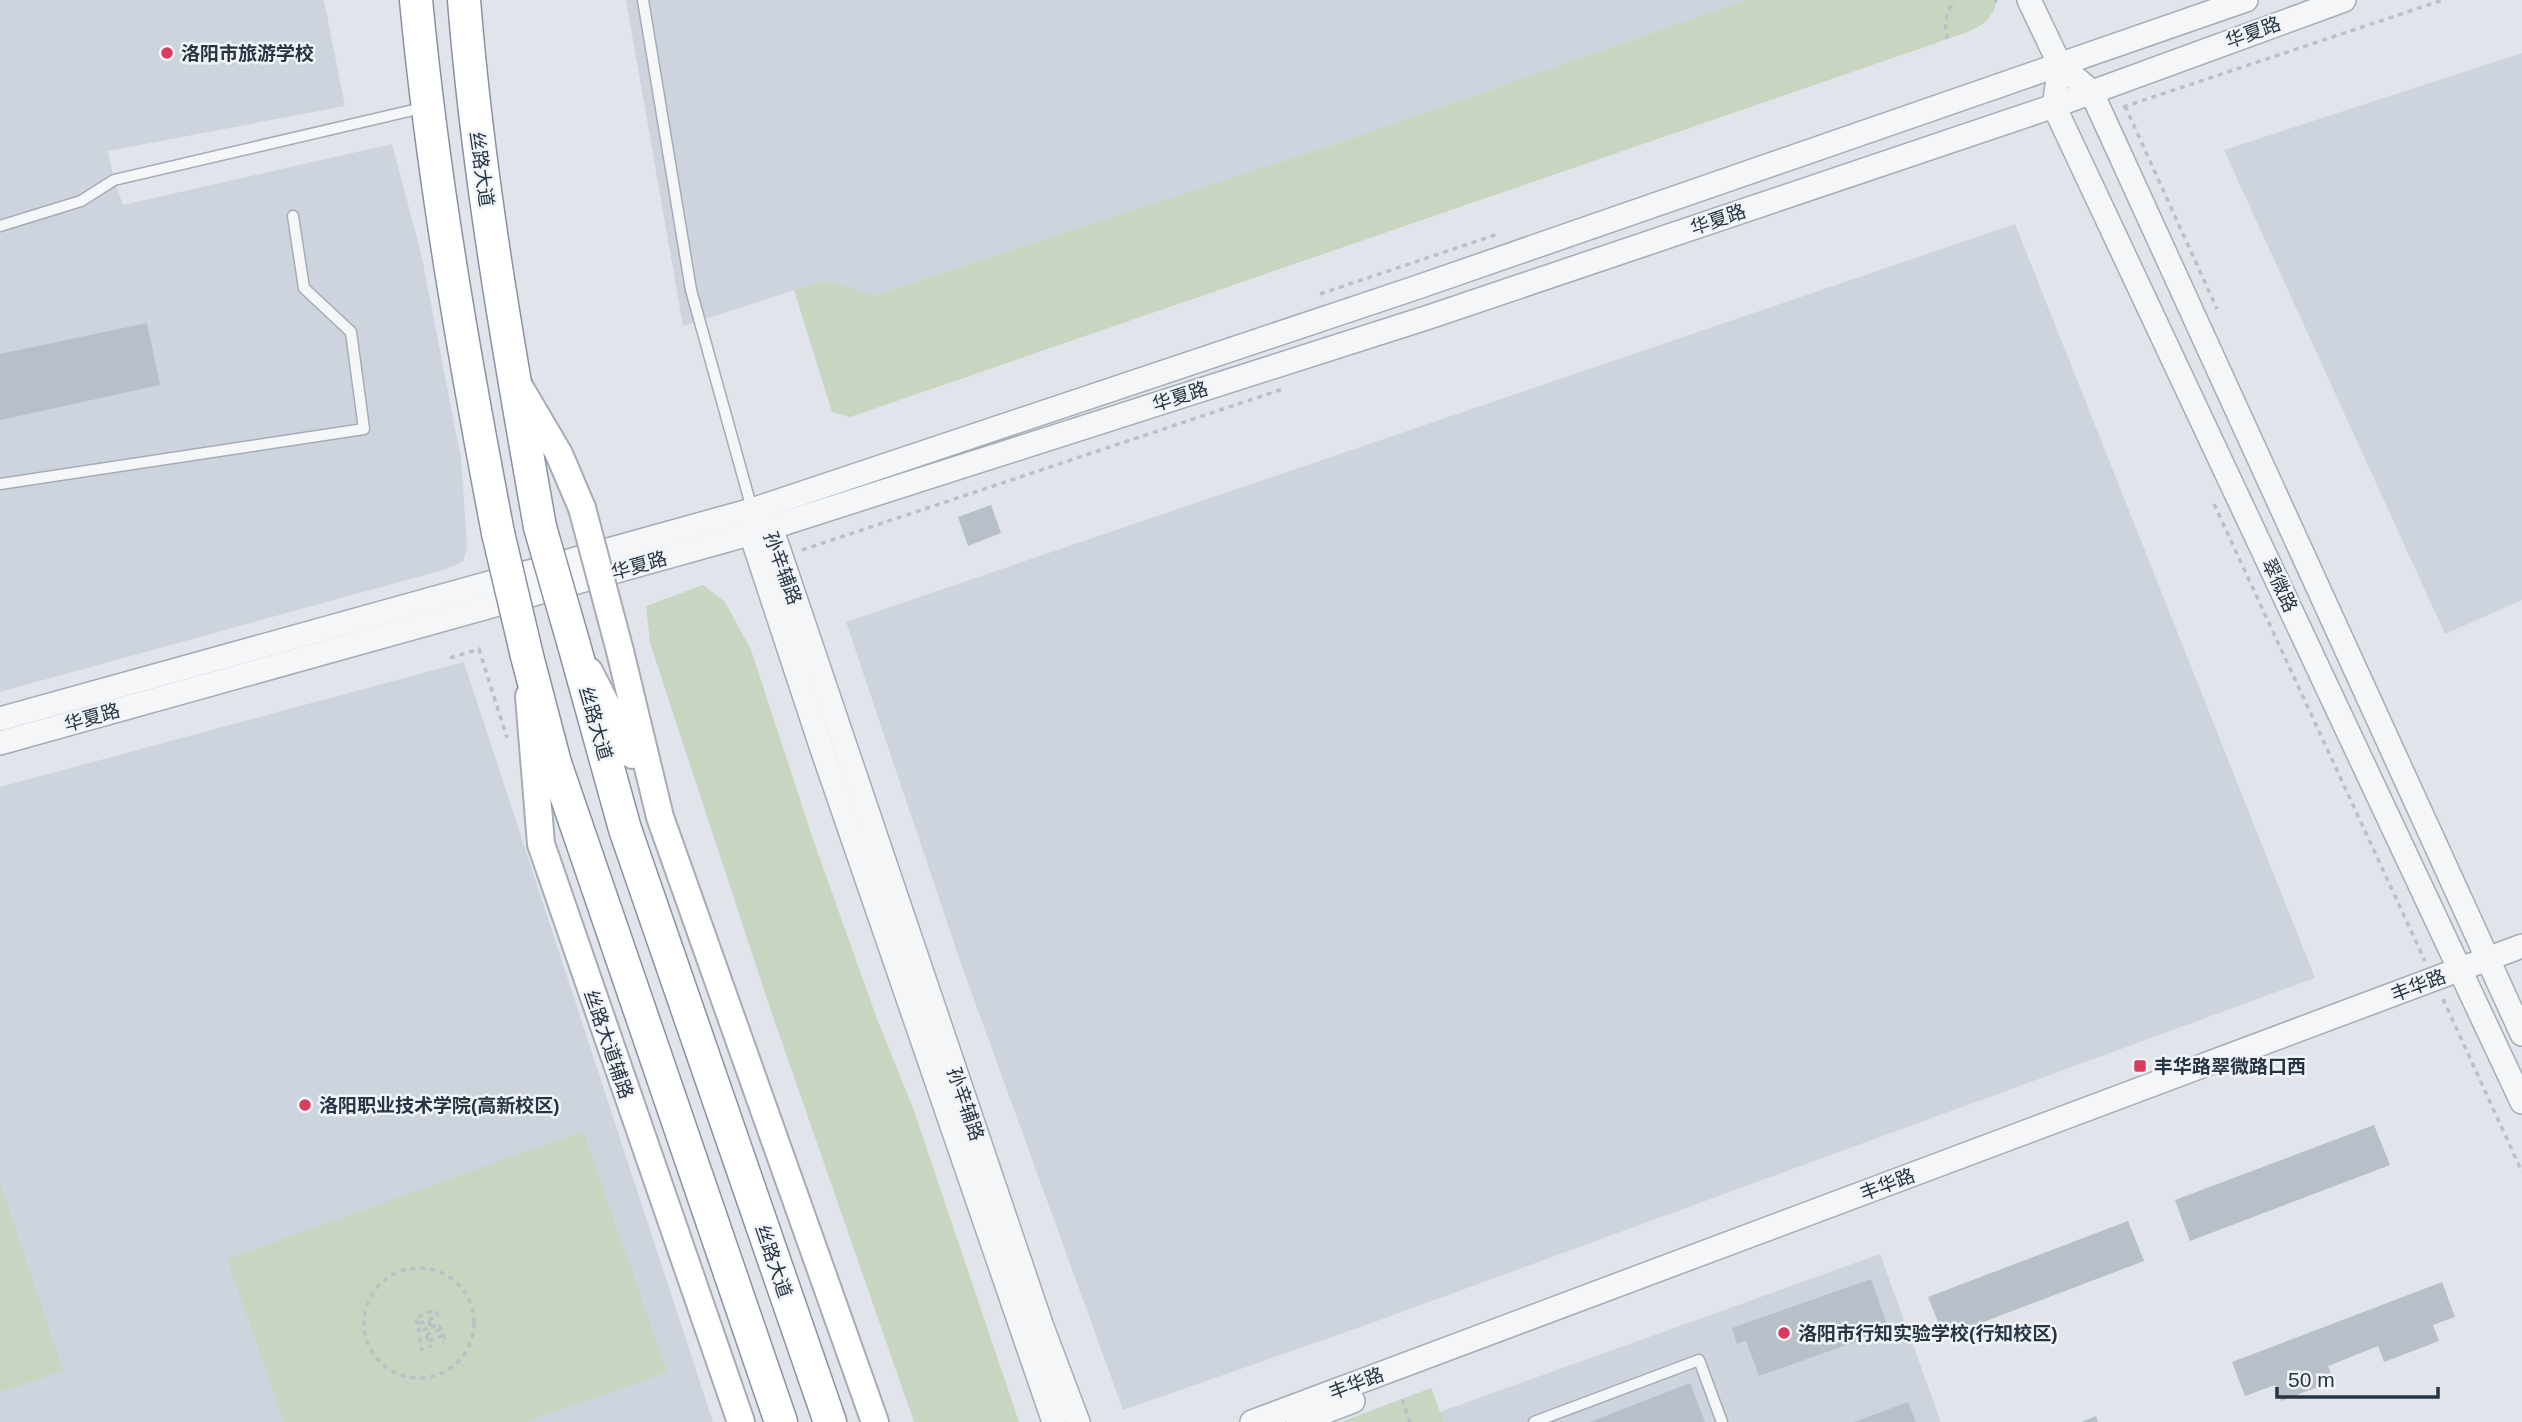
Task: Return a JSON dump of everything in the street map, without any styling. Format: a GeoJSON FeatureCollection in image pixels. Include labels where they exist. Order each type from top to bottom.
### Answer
{"type":"FeatureCollection","features":[{"type":"Feature","properties":{"kind":"highway"},"geometry":{"type":"LineString","coordinates":[[416,0],[426,107],[468,377],[498,533],[527,656],[555,764],[781,1422]]}},
{"type":"Feature","properties":{"kind":"highway","name":"丝路大道"},"geometry":{"type":"LineString","coordinates":[[464,0],[472,103],[513,375],[540,527],[625,829],[830,1422]]}},
{"type":"Feature","properties":{"kind":"main road"},"geometry":{"type":"LineString","coordinates":[[513,375],[559,454],[582,508],[660,817]]}},
{"type":"Feature","properties":{"kind":"main road"},"geometry":{"type":"LineString","coordinates":[[574,645],[618,722],[660,817],[875,1422]]}},
{"type":"Feature","properties":{"kind":"main road","name":"丝路大道辅路"},"geometry":{"type":"LineString","coordinates":[[527,656],[541,844],[741,1422]]}},
{"type":"Feature","properties":{"kind":"street","name":"翠微路"},"geometry":{"type":"LineString","coordinates":[[2029,0],[2060,65],[2091,91],[2522,1034]]}},
{"type":"Feature","properties":{"kind":"street","name":"华夏路"},"geometry":{"type":"LineString","coordinates":[[0,719],[752,510],[1418,287],[2246,0]]}},
{"type":"Feature","properties":{"kind":"street","name":"华夏路"},"geometry":{"type":"LineString","coordinates":[[0,743],[761,531],[1429,317],[2054,106],[2344,0]]}},
{"type":"Feature","properties":{"kind":"street"},"geometry":{"type":"LineString","coordinates":[[2054,106],[2060,65]]}},
{"type":"Feature","properties":{"kind":"street","name":"翠微路"},"geometry":{"type":"LineString","coordinates":[[2054,106],[2522,1102]]}},
{"type":"Feature","properties":{"kind":"street","name":"孙辛辅路"},"geometry":{"type":"LineString","coordinates":[[752,510],[1077,1422]]}},
{"type":"Feature","properties":{"kind":"street","name":"孙辛辅路"},"geometry":{"type":"LineString","coordinates":[[761,531],[838,798],[1054,1422]]}},
{"type":"Feature","properties":{"kind":"street","name":"丰华路"},"geometry":{"type":"LineString","coordinates":[[2492,966],[2522,946]]}},
{"type":"Feature","properties":{"kind":"street","name":"丰华路"},"geometry":{"type":"LineString","coordinates":[[1298,1422],[2465,976],[2492,966],[2522,962]]}},
{"type":"Feature","properties":{"kind":"street","name":"丰华路"},"geometry":{"type":"LineString","coordinates":[[1252,1422],[2437,987]]}},
{"type":"Feature","properties":{"kind":"lane"},"geometry":{"type":"LineString","coordinates":[[643,0],[691,290],[752,510]]}},
{"type":"Feature","properties":{"kind":"lane"},"geometry":{"type":"LineString","coordinates":[[0,226],[80,201],[114,180],[426,107]]}},
{"type":"Feature","properties":{"kind":"lane"},"geometry":{"type":"LineString","coordinates":[[0,484],[364,429],[351,332],[304,288],[293,216]]}},
{"type":"Feature","properties":{"kind":"lane"},"geometry":{"type":"LineString","coordinates":[[1534,1422],[1699,1360],[1722,1422]]}},
{"type":"Feature","properties":{"kind":"path"},"geometry":{"type":"LineString","coordinates":[[1947,39],[1945,21],[1952,0]]}},
{"type":"Feature","properties":{"kind":"path"},"geometry":{"type":"LineString","coordinates":[[1314,296],[1499,233]]}},
{"type":"Feature","properties":{"kind":"path"},"geometry":{"type":"LineString","coordinates":[[2212,499],[2522,1171]]}},
{"type":"Feature","properties":{"kind":"path"},"geometry":{"type":"LineString","coordinates":[[450,658],[479,649]]}},
{"type":"Feature","properties":{"kind":"path"},"geometry":{"type":"LineString","coordinates":[[408,1269],[442,1273],[457,1283],[467,1296],[473,1321],[469,1346],[459,1361],[445,1371],[429,1377],[410,1377],[392,1371],[377,1359],[368,1343],[364,1324],[367,1305],[376,1289],[390,1276],[408,1269]]}},
{"type":"Feature","properties":{"kind":"path"},"geometry":{"type":"LineString","coordinates":[[418,1324],[438,1316],[435,1310],[415,1318],[422,1351]]}},
{"type":"Feature","properties":{"kind":"path"},"geometry":{"type":"LineString","coordinates":[[429,1321],[430,1325]]}},
{"type":"Feature","properties":{"kind":"path"},"geometry":{"type":"LineString","coordinates":[[431,1348],[424,1330],[430,1325],[439,1324],[446,1342],[443,1343]]}},
{"type":"Feature","properties":{"kind":"path"},"geometry":{"type":"LineString","coordinates":[[426,1335],[441,1329]]}},
{"type":"Feature","properties":{"kind":"path"},"geometry":{"type":"LineString","coordinates":[[429,1341],[444,1335]]}},
{"type":"Feature","properties":{"kind":"path"},"geometry":{"type":"LineString","coordinates":[[1402,1399],[1410,1422]]}},
{"type":"Feature","properties":{"kind":"shaded area"},"geometry":{"type":"Polygon","coordinates":[[[0,0],[324,0],[345,106],[108,151],[114,180],[123,205],[392,144],[421,253],[461,458],[467,547],[463,562],[443,570],[0,692],[0,0]]]}},
{"type":"Feature","properties":{"kind":"shaded area"},"geometry":{"type":"Polygon","coordinates":[[[626,0],[1745,0],[1347,140],[874,295],[826,280],[683,326],[626,0]]]}},
{"type":"Feature","properties":{"kind":"shaded area"},"geometry":{"type":"Polygon","coordinates":[[[2522,53],[2522,600],[2445,634],[2224,150],[2522,53]]]}},
{"type":"Feature","properties":{"kind":"shaded area"},"geometry":{"type":"Polygon","coordinates":[[[2015,224],[2315,978],[1366,1325],[1123,1410],[959,958],[846,622],[2015,224]]]}},
{"type":"Feature","properties":{"kind":"shaded area","name":"洛阳职业技术学院(高新校区)"},"geometry":{"type":"Polygon","coordinates":[[[464,662],[713,1422],[0,1422],[0,787],[464,662]]]}},
{"type":"Feature","properties":{"kind":"shaded area","name":"洛阳市行知实验学校(行知校区)"},"geometry":{"type":"Polygon","coordinates":[[[1880,1254],[1941,1422],[1444,1422],[1440,1412],[1880,1254]]]}},
{"type":"Feature","properties":{"kind":"green space"},"geometry":{"type":"Polygon","coordinates":[[[1745,0],[1997,0],[1994,10],[1983,24],[1957,36],[850,417],[832,412],[794,290],[826,280],[874,295],[1347,140],[1745,0]]]}},
{"type":"Feature","properties":{"kind":"green space"},"geometry":{"type":"Polygon","coordinates":[[[703,585],[725,602],[751,650],[814,842],[877,1019],[913,1108],[1019,1422],[914,1422],[769,1005],[650,643],[646,606],[703,585]]]}},
{"type":"Feature","properties":{"kind":"green space"},"geometry":{"type":"Polygon","coordinates":[[[583,1131],[667,1372],[524,1422],[284,1422],[227,1259],[583,1131]]]}},
{"type":"Feature","properties":{"kind":"green space"},"geometry":{"type":"Polygon","coordinates":[[[0,1183],[63,1371],[0,1392],[0,1183]]]}},
{"type":"Feature","properties":{"kind":"green space"},"geometry":{"type":"Polygon","coordinates":[[[1431,1388],[1444,1422],[1341,1422],[1431,1388]]]}},
{"type":"Feature","properties":{"kind":"building"},"geometry":{"type":"Polygon","coordinates":[[[147,323],[160,385],[0,420],[0,354],[147,323]]]}},
{"type":"Feature","properties":{"kind":"building"},"geometry":{"type":"Polygon","coordinates":[[[991,505],[1001,533],[968,546],[958,517],[991,505]]]}},
{"type":"Feature","properties":{"kind":"building"},"geometry":{"type":"Polygon","coordinates":[[[2374,1125],[2390,1165],[2190,1241],[2175,1200],[2374,1125]]]}},
{"type":"Feature","properties":{"kind":"building"},"geometry":{"type":"Polygon","coordinates":[[[2128,1221],[2144,1261],[1944,1337],[1928,1297],[2128,1221]]]}},
{"type":"Feature","properties":{"kind":"building"},"geometry":{"type":"Polygon","coordinates":[[[1871,1279],[1889,1330],[1759,1376],[1746,1341],[1737,1344],[1732,1328],[1871,1279]]]}},
{"type":"Feature","properties":{"kind":"building"},"geometry":{"type":"Polygon","coordinates":[[[2442,1282],[2455,1317],[2433,1325],[2439,1341],[2384,1362],[2378,1346],[2328,1366],[2334,1381],[2281,1401],[2275,1385],[2245,1396],[2232,1362],[2442,1282]]]}},
{"type":"Feature","properties":{"kind":"building"},"geometry":{"type":"Polygon","coordinates":[[[1690,1383],[1705,1422],[1590,1422],[1690,1383]]]}},
{"type":"Feature","properties":{"kind":"building"},"geometry":{"type":"Polygon","coordinates":[[[1908,1402],[1916,1422],[1854,1422],[1908,1402]]]}},
{"type":"Feature","properties":{"kind":"building"},"geometry":{"type":"Polygon","coordinates":[[[2096,1416],[2098,1422],[2081,1422],[2096,1416]]]}},
{"type":"Feature","properties":{"kind":"place","name":"洛阳市旅游学校"},"geometry":{"type":"Point","coordinates":[167,53]}},
{"type":"Feature","properties":{"kind":"place","name":"丰华路翠微路口西"},"geometry":{"type":"Point","coordinates":[2140,1066]}},
{"type":"Feature","properties":{"kind":"place","name":"洛阳职业技术学院(高新校区)"},"geometry":{"type":"Point","coordinates":[305,1105]}},
{"type":"Feature","properties":{"kind":"place","name":"洛阳市行知实验学校(行知校区)"},"geometry":{"type":"Point","coordinates":[1784,1333]}}]}
